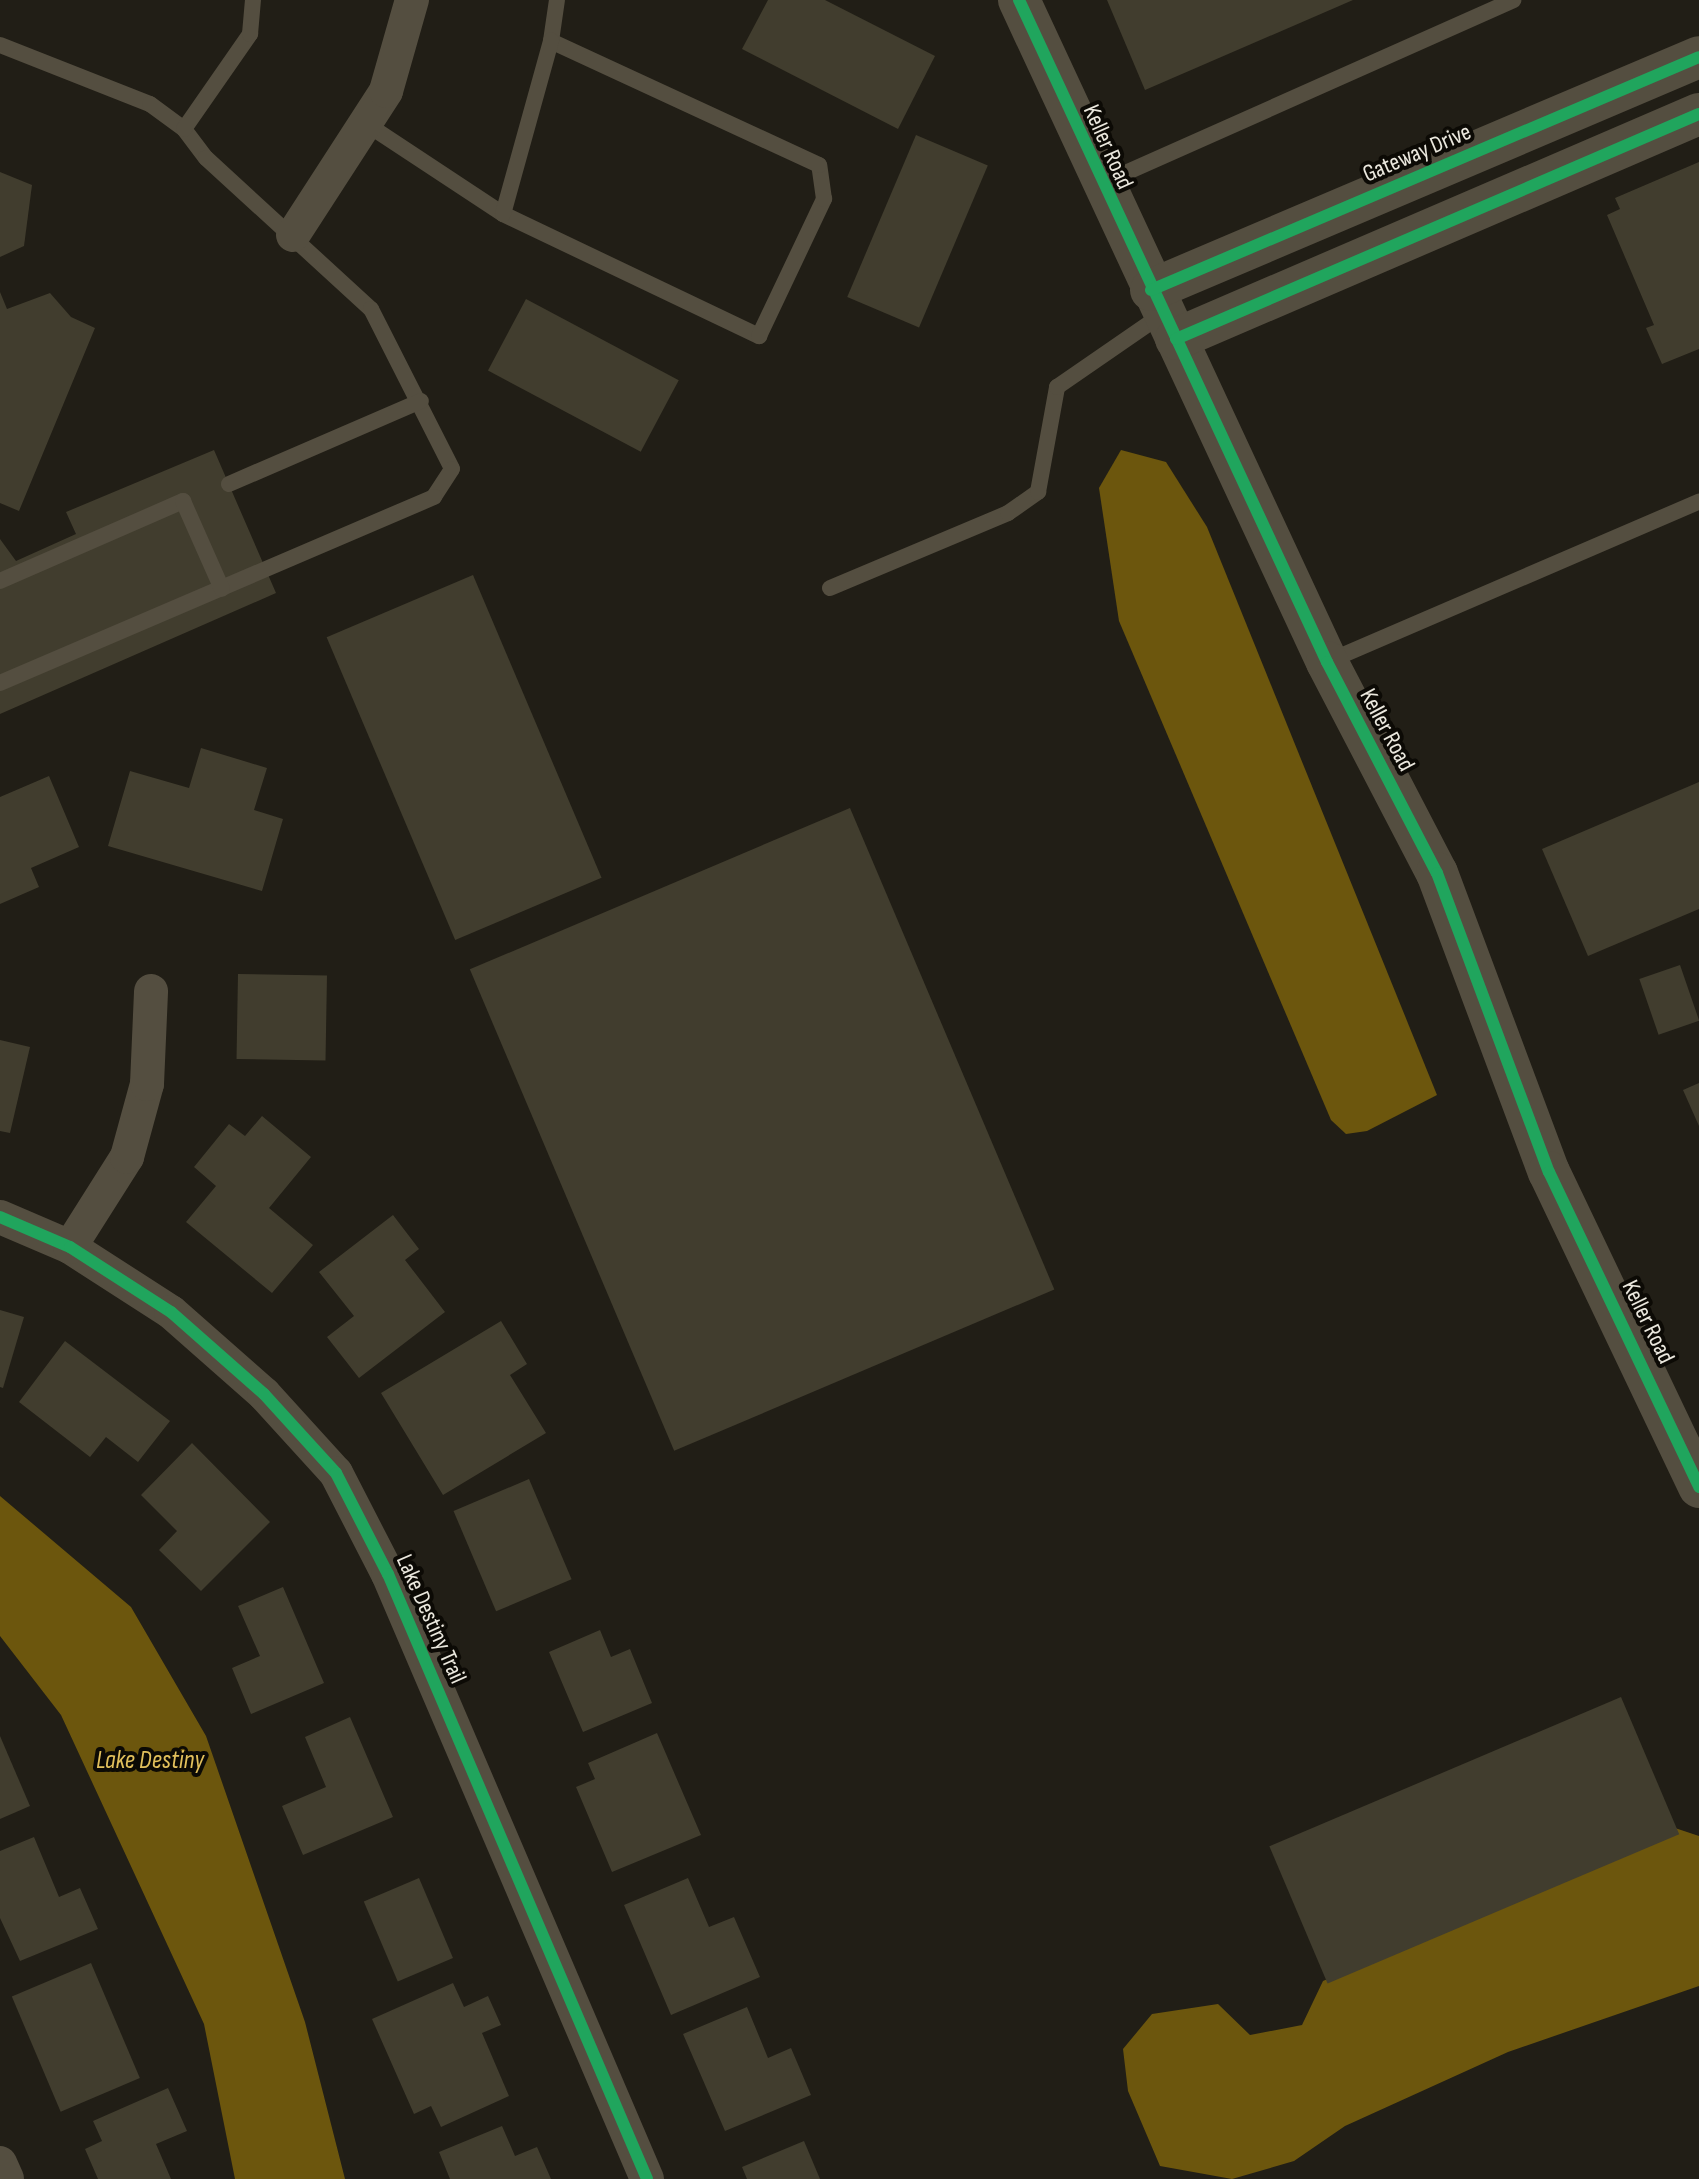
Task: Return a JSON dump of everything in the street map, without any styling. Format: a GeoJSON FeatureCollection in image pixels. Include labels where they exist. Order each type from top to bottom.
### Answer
{"type":"FeatureCollection","features":[{"type":"Feature","properties":{"kind":"street"},"geometry":{"type":"LineString","coordinates":[[293,235],[386,91],[412,0]]}},
{"type":"Feature","properties":{"kind":"street","name":"Keller Road"},"geometry":{"type":"LineString","coordinates":[[1019,0],[1100,184],[1164,314],[1212,402],[1327,662],[1437,873],[1549,1172],[1699,1487]]}},
{"type":"Feature","properties":{"kind":"street","name":"Gateway Drive"},"geometry":{"type":"LineString","coordinates":[[1164,314],[1699,57]]}},
{"type":"Feature","properties":{"kind":"street"},"geometry":{"type":"LineString","coordinates":[[1164,314],[1699,114]]}},
{"type":"Feature","properties":{"kind":"street"},"geometry":{"type":"LineString","coordinates":[[70,1247],[127,1157],[147,1084],[151,991]]}},
{"type":"Feature","properties":{"kind":"street","name":"Lake Destiny Trail"},"geometry":{"type":"LineString","coordinates":[[0,1217],[70,1247],[171,1312],[264,1394],[336,1473],[388,1574],[647,2179]]}},
{"type":"Feature","properties":{"kind":"street"},"geometry":{"type":"LineString","coordinates":[[0,2163],[7,2179]]}},
{"type":"Feature","properties":{"kind":"lane"},"geometry":{"type":"LineString","coordinates":[[184,129],[250,34],[253,0]]}},
{"type":"Feature","properties":{"kind":"lane"},"geometry":{"type":"LineString","coordinates":[[503,214],[551,41],[557,0]]}},
{"type":"Feature","properties":{"kind":"lane"},"geometry":{"type":"LineString","coordinates":[[1100,184],[1513,0]]}},
{"type":"Feature","properties":{"kind":"lane"},"geometry":{"type":"LineString","coordinates":[[365,123],[503,214],[759,336],[824,199],[819,165],[551,41]]}},
{"type":"Feature","properties":{"kind":"lane"},"geometry":{"type":"LineString","coordinates":[[0,45],[150,104],[184,129],[371,309],[421,401],[452,469],[434,497],[0,683]]}},
{"type":"Feature","properties":{"kind":"lane"},"geometry":{"type":"LineString","coordinates":[[830,588],[1008,513],[1038,492],[1057,387],[1164,314]]}},
{"type":"Feature","properties":{"kind":"lane"},"geometry":{"type":"LineString","coordinates":[[229,484],[421,401]]}},
{"type":"Feature","properties":{"kind":"lane"},"geometry":{"type":"LineString","coordinates":[[0,581],[183,501],[222,589]]}},
{"type":"Feature","properties":{"kind":"lane"},"geometry":{"type":"LineString","coordinates":[[1327,662],[1699,502]]}},
{"type":"Feature","properties":{"kind":"water"},"geometry":{"type":"Polygon","coordinates":[[[1121,450],[1166,462],[1207,527],[1437,1095],[1367,1131],[1346,1134],[1331,1120],[1119,621],[1099,488],[1121,450]]]}},
{"type":"Feature","properties":{"kind":"water","name":"Lake Destiny"},"geometry":{"type":"Polygon","coordinates":[[[0,1496],[131,1607],[206,1736],[305,2022],[345,2179],[235,2179],[204,2024],[61,1715],[0,1636],[0,1496]]]}},
{"type":"Feature","properties":{"kind":"water"},"geometry":{"type":"Polygon","coordinates":[[[1672,1827],[1699,1836],[1699,1986],[1508,2052],[1345,2126],[1294,2161],[1232,2179],[1160,2166],[1128,2091],[1123,2049],[1152,2014],[1218,2004],[1250,2035],[1302,2025],[1323,1981],[1672,1827]]]}},
{"type":"Feature","properties":{"kind":"building"},"geometry":{"type":"Polygon","coordinates":[[[768,0],[825,0],[935,56],[898,129],[742,49],[768,0]]]}},
{"type":"Feature","properties":{"kind":"building"},"geometry":{"type":"Polygon","coordinates":[[[1107,0],[1353,0],[1145,90],[1107,0]]]}},
{"type":"Feature","properties":{"kind":"building"},"geometry":{"type":"Polygon","coordinates":[[[916,135],[988,165],[919,327],[847,297],[916,135]]]}},
{"type":"Feature","properties":{"kind":"building"},"geometry":{"type":"Polygon","coordinates":[[[1699,162],[1699,349],[1662,364],[1646,328],[1654,325],[1607,215],[1620,209],[1615,198],[1699,162]]]}},
{"type":"Feature","properties":{"kind":"building"},"geometry":{"type":"Polygon","coordinates":[[[0,172],[32,185],[24,246],[0,257],[0,172]]]}},
{"type":"Feature","properties":{"kind":"building"},"geometry":{"type":"Polygon","coordinates":[[[0,292],[7,309],[50,293],[71,317],[95,328],[19,511],[0,503],[0,292]]]}},
{"type":"Feature","properties":{"kind":"building"},"geometry":{"type":"Polygon","coordinates":[[[526,299],[679,380],[641,452],[488,371],[526,299]]]}},
{"type":"Feature","properties":{"kind":"building"},"geometry":{"type":"Polygon","coordinates":[[[214,450],[276,593],[0,714],[0,539],[16,561],[76,534],[66,512],[214,450]]]}},
{"type":"Feature","properties":{"kind":"building"},"geometry":{"type":"Polygon","coordinates":[[[473,575],[602,878],[455,940],[327,637],[473,575]]]}},
{"type":"Feature","properties":{"kind":"building"},"geometry":{"type":"Polygon","coordinates":[[[201,748],[267,768],[254,810],[283,819],[262,891],[108,846],[130,771],[189,788],[201,748]]]}},
{"type":"Feature","properties":{"kind":"building"},"geometry":{"type":"Polygon","coordinates":[[[49,776],[79,847],[31,868],[39,887],[0,904],[0,797],[49,776]]]}},
{"type":"Feature","properties":{"kind":"building"},"geometry":{"type":"Polygon","coordinates":[[[1699,782],[1699,909],[1588,956],[1542,849],[1699,782]]]}},
{"type":"Feature","properties":{"kind":"building"},"geometry":{"type":"Polygon","coordinates":[[[850,808],[1054,1289],[674,1451],[470,969],[850,808]]]}},
{"type":"Feature","properties":{"kind":"building"},"geometry":{"type":"Polygon","coordinates":[[[1680,965],[1699,1021],[1659,1035],[1639,979],[1680,965]]]}},
{"type":"Feature","properties":{"kind":"building"},"geometry":{"type":"Polygon","coordinates":[[[238,974],[327,976],[326,1061],[237,1059],[238,974]]]}},
{"type":"Feature","properties":{"kind":"building"},"geometry":{"type":"Polygon","coordinates":[[[0,1040],[30,1047],[10,1133],[0,1131],[0,1040]]]}},
{"type":"Feature","properties":{"kind":"building"},"geometry":{"type":"Polygon","coordinates":[[[1699,1083],[1699,1126],[1683,1090],[1699,1083]]]}},
{"type":"Feature","properties":{"kind":"building"},"geometry":{"type":"Polygon","coordinates":[[[262,1116],[311,1157],[269,1208],[313,1245],[272,1293],[186,1222],[216,1186],[194,1167],[229,1124],[245,1136],[262,1116]]]}},
{"type":"Feature","properties":{"kind":"building"},"geometry":{"type":"Polygon","coordinates":[[[393,1215],[419,1249],[405,1260],[445,1312],[359,1378],[327,1337],[354,1316],[319,1272],[393,1215]]]}},
{"type":"Feature","properties":{"kind":"building"},"geometry":{"type":"Polygon","coordinates":[[[0,1310],[24,1317],[3,1388],[0,1387],[0,1310]]]}},
{"type":"Feature","properties":{"kind":"building"},"geometry":{"type":"Polygon","coordinates":[[[501,1321],[527,1364],[510,1375],[546,1433],[443,1495],[381,1393],[501,1321]]]}},
{"type":"Feature","properties":{"kind":"building"},"geometry":{"type":"Polygon","coordinates":[[[65,1341],[170,1421],[138,1462],[106,1437],[90,1457],[19,1402],[65,1341]]]}},
{"type":"Feature","properties":{"kind":"building"},"geometry":{"type":"Polygon","coordinates":[[[192,1443],[270,1522],[201,1591],[159,1550],[177,1531],[141,1495],[192,1443]]]}},
{"type":"Feature","properties":{"kind":"building"},"geometry":{"type":"Polygon","coordinates":[[[529,1479],[572,1579],[496,1611],[454,1511],[529,1479]]]}},
{"type":"Feature","properties":{"kind":"building"},"geometry":{"type":"Polygon","coordinates":[[[283,1587],[324,1683],[251,1714],[232,1668],[260,1656],[238,1606],[283,1587]]]}},
{"type":"Feature","properties":{"kind":"building"},"geometry":{"type":"Polygon","coordinates":[[[600,1630],[611,1657],[630,1649],[652,1703],[583,1732],[549,1652],[600,1630]]]}},
{"type":"Feature","properties":{"kind":"building"},"geometry":{"type":"Polygon","coordinates":[[[1621,1697],[1679,1834],[1328,1983],[1269,1846],[1621,1697]]]}},
{"type":"Feature","properties":{"kind":"building"},"geometry":{"type":"Polygon","coordinates":[[[350,1717],[393,1817],[303,1855],[282,1806],[326,1787],[305,1737],[350,1717]]]}},
{"type":"Feature","properties":{"kind":"building"},"geometry":{"type":"Polygon","coordinates":[[[657,1733],[701,1835],[612,1872],[576,1787],[595,1779],[588,1763],[657,1733]]]}},
{"type":"Feature","properties":{"kind":"building"},"geometry":{"type":"Polygon","coordinates":[[[0,1736],[30,1806],[0,1819],[0,1736]]]}},
{"type":"Feature","properties":{"kind":"building"},"geometry":{"type":"Polygon","coordinates":[[[34,1837],[59,1897],[80,1888],[98,1929],[20,1961],[0,1918],[0,1851],[34,1837]]]}},
{"type":"Feature","properties":{"kind":"building"},"geometry":{"type":"Polygon","coordinates":[[[419,1878],[453,1958],[398,1982],[364,1901],[419,1878]]]}},
{"type":"Feature","properties":{"kind":"building"},"geometry":{"type":"Polygon","coordinates":[[[688,1878],[709,1927],[734,1917],[760,1977],[671,2015],[624,1905],[688,1878]]]}},
{"type":"Feature","properties":{"kind":"building"},"geometry":{"type":"Polygon","coordinates":[[[91,1963],[140,2078],[61,2112],[12,1997],[91,1963]]]}},
{"type":"Feature","properties":{"kind":"building"},"geometry":{"type":"Polygon","coordinates":[[[453,1983],[464,2007],[488,1996],[501,2025],[482,2033],[509,2096],[441,2127],[431,2106],[414,2114],[372,2019],[453,1983]]]}},
{"type":"Feature","properties":{"kind":"building"},"geometry":{"type":"Polygon","coordinates":[[[747,2007],[768,2058],[791,2048],[811,2095],[725,2131],[683,2034],[747,2007]]]}},
{"type":"Feature","properties":{"kind":"building"},"geometry":{"type":"Polygon","coordinates":[[[168,2088],[187,2131],[156,2144],[171,2179],[98,2179],[85,2149],[102,2141],[93,2121],[168,2088]]]}},
{"type":"Feature","properties":{"kind":"building"},"geometry":{"type":"Polygon","coordinates":[[[502,2126],[515,2156],[537,2147],[551,2179],[450,2179],[439,2152],[502,2126]]]}},
{"type":"Feature","properties":{"kind":"building"},"geometry":{"type":"Polygon","coordinates":[[[804,2141],[820,2179],[747,2179],[742,2167],[804,2141]]]}},
{"type":"Feature","properties":{"kind":"cycle path"},"geometry":{"type":"LineString","coordinates":[[1019,0],[1327,662],[1437,873],[1549,1172],[1699,1487]]}},
{"type":"Feature","properties":{"kind":"cycle path"},"geometry":{"type":"LineString","coordinates":[[1151,290],[1699,57]]}},
{"type":"Feature","properties":{"kind":"cycle path"},"geometry":{"type":"LineString","coordinates":[[1176,339],[1699,114]]}},
{"type":"Feature","properties":{"kind":"cycle path"},"geometry":{"type":"LineString","coordinates":[[0,1217],[70,1247],[171,1312],[264,1394],[336,1473],[388,1574],[647,2179]]}}]}
